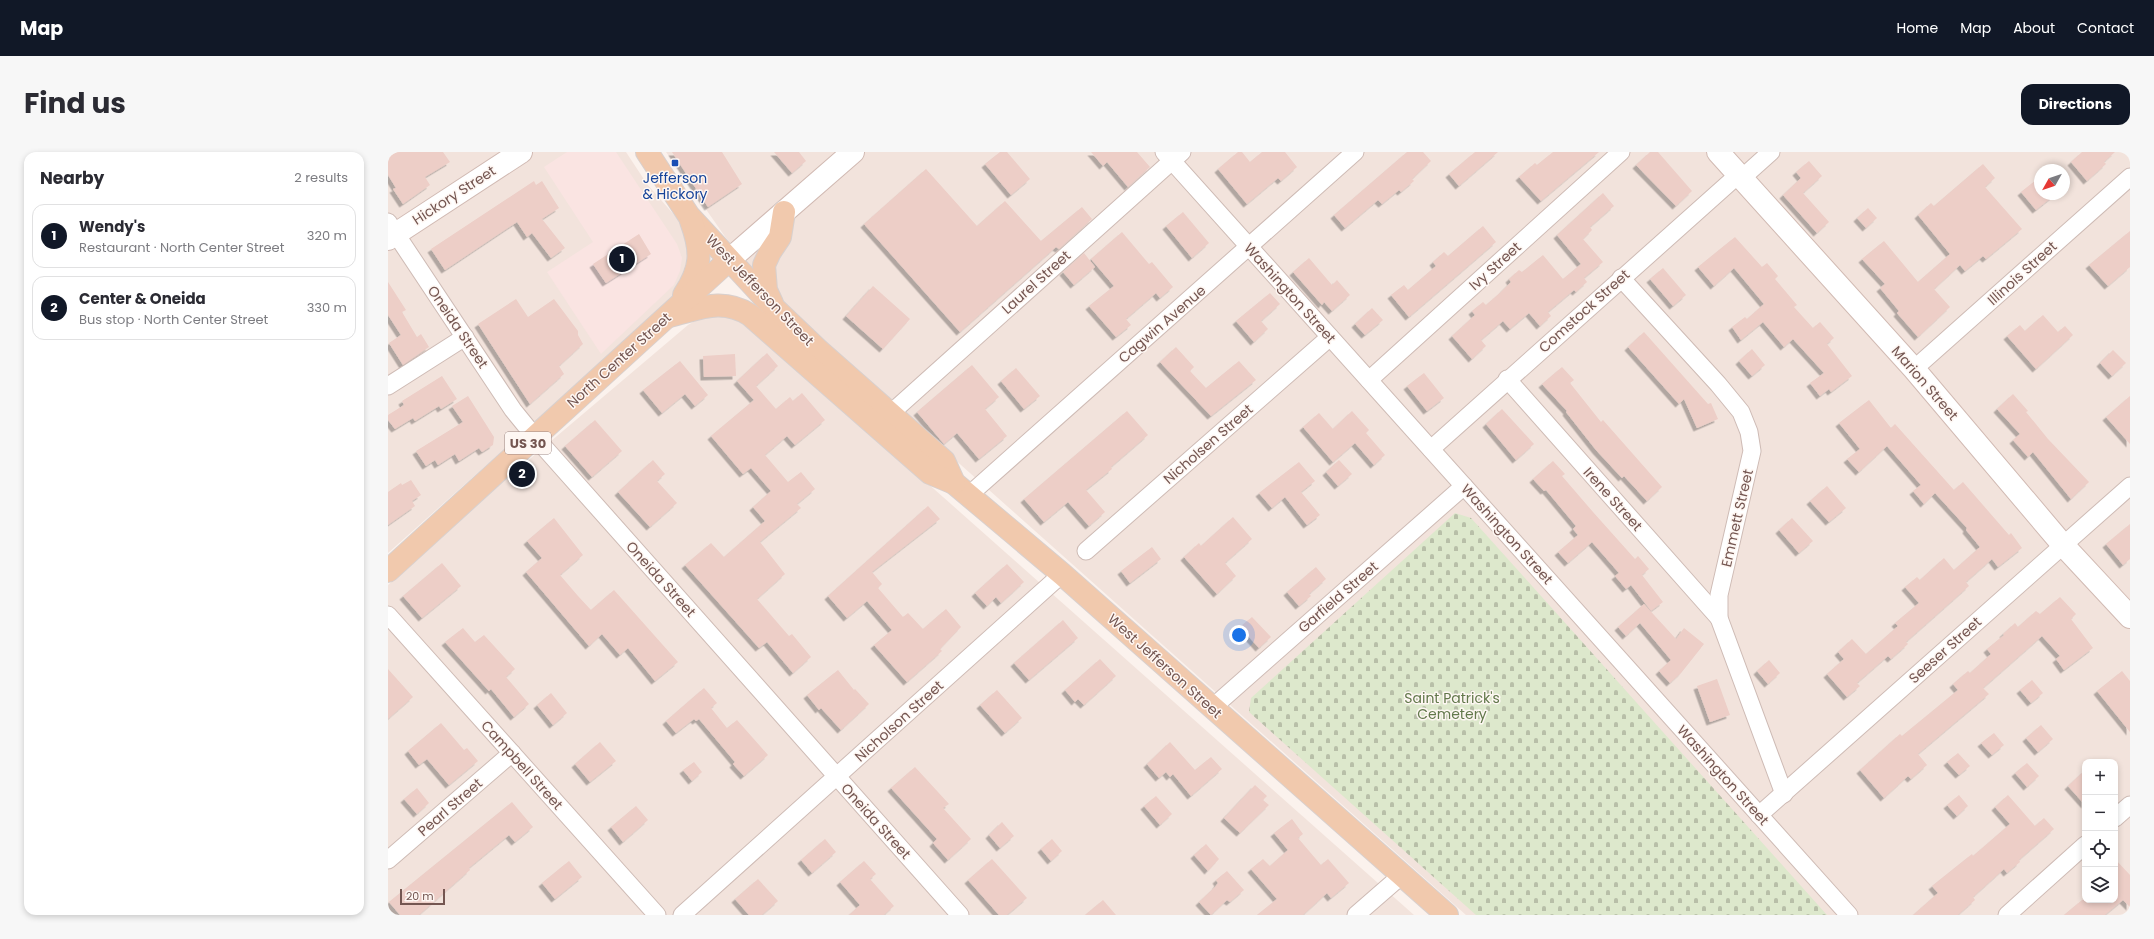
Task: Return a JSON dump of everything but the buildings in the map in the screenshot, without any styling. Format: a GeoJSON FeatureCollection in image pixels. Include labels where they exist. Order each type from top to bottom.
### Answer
{"type":"FeatureCollection","features":[{"type":"Feature","properties":{"kind":"main road","name":"West Jefferson Street"},"geometry":{"type":"LineString","coordinates":[[647,152],[689,216],[728,260],[774,308],[817,349],[884,420],[930,473],[961,489],[1062,574],[1447,915]]}},
{"type":"Feature","properties":{"kind":"main road"},"geometry":{"type":"LineString","coordinates":[[774,308],[766,290],[764,265],[770,252],[780,237],[784,212]]}},
{"type":"Feature","properties":{"kind":"main road"},"geometry":{"type":"LineString","coordinates":[[669,316],[696,275],[699,251],[689,216]]}},
{"type":"Feature","properties":{"kind":"main road","name":"North Center Street"},"geometry":{"type":"LineString","coordinates":[[388,571],[669,316],[728,260]]}},
{"type":"Feature","properties":{"kind":"main road"},"geometry":{"type":"LineString","coordinates":[[669,316],[723,304],[738,307],[884,420]]}},
{"type":"Feature","properties":{"kind":"street","name":"Hickory Street"},"geometry":{"type":"LineString","coordinates":[[390,232],[521,152]]}},
{"type":"Feature","properties":{"kind":"street","name":"North Center Street"},"geometry":{"type":"LineString","coordinates":[[728,260],[853,152]]}},
{"type":"Feature","properties":{"kind":"street","name":"Cagwin Avenue"},"geometry":{"type":"LineString","coordinates":[[961,489],[1249,247],[1355,152]]}},
{"type":"Feature","properties":{"kind":"street","name":"Ivy Street"},"geometry":{"type":"LineString","coordinates":[[1369,380],[1621,152]]}},
{"type":"Feature","properties":{"kind":"street","name":"Marion Street"},"geometry":{"type":"LineString","coordinates":[[1718,152],[1914,369],[2064,545],[2130,617]]}},
{"type":"Feature","properties":{"kind":"street","name":"Comstock Street"},"geometry":{"type":"LineString","coordinates":[[1431,449],[1621,278],[1740,176],[1771,152]]}},
{"type":"Feature","properties":{"kind":"street","name":"Washington Street"},"geometry":{"type":"LineString","coordinates":[[1172,155],[1249,247],[1850,915]]}},
{"type":"Feature","properties":{"kind":"street","name":"Laurel Street"},"geometry":{"type":"LineString","coordinates":[[884,420],[1172,155]]}},
{"type":"Feature","properties":{"kind":"street","name":"Illinois Street"},"geometry":{"type":"LineString","coordinates":[[1914,369],[2130,177]]}},
{"type":"Feature","properties":{"kind":"street","name":"Oneida Street"},"geometry":{"type":"LineString","coordinates":[[390,232],[465,337],[513,410],[535,437],[960,915]]}},
{"type":"Feature","properties":{"kind":"street","name":"Emmett Street"},"geometry":{"type":"LineString","coordinates":[[1621,278],[1718,384],[1741,412],[1749,432],[1752,451],[1719,595],[1719,618],[1784,794]]}},
{"type":"Feature","properties":{"kind":"street"},"geometry":{"type":"LineString","coordinates":[[388,386],[465,337]]}},
{"type":"Feature","properties":{"kind":"street","name":"Nicholsen Street"},"geometry":{"type":"LineString","coordinates":[[1086,551],[1330,337]]}},
{"type":"Feature","properties":{"kind":"street","name":"Irene Street"},"geometry":{"type":"LineString","coordinates":[[1507,379],[1719,618]]}},
{"type":"Feature","properties":{"kind":"street","name":"Garfield Street"},"geometry":{"type":"LineString","coordinates":[[1212,708],[1464,486]]}},
{"type":"Feature","properties":{"kind":"street","name":"Seeser Street"},"geometry":{"type":"LineString","coordinates":[[1759,814],[1784,794],[2130,486]]}},
{"type":"Feature","properties":{"kind":"street","name":"Nicholson Street"},"geometry":{"type":"LineString","coordinates":[[682,915],[837,778],[1062,574]]}},
{"type":"Feature","properties":{"kind":"street","name":"Campbell Street"},"geometry":{"type":"LineString","coordinates":[[388,615],[657,915]]}},
{"type":"Feature","properties":{"kind":"street","name":"Pearl Street"},"geometry":{"type":"LineString","coordinates":[[388,860],[512,753]]}},
{"type":"Feature","properties":{"kind":"street"},"geometry":{"type":"LineString","coordinates":[[2118,815],[2130,805]]}},
{"type":"Feature","properties":{"kind":"street"},"geometry":{"type":"LineString","coordinates":[[2007,915],[2082,848]]}},
{"type":"Feature","properties":{"kind":"street"},"geometry":{"type":"LineString","coordinates":[[1356,915],[1402,875]]}},
{"type":"Feature","properties":{"kind":"shaded area"},"geometry":{"type":"Polygon","coordinates":[[[388,152],[626,152],[647,184],[683,225],[689,267],[684,284],[661,309],[388,553],[388,152]]]}},
{"type":"Feature","properties":{"kind":"shaded area"},"geometry":{"type":"Polygon","coordinates":[[[567,152],[616,152],[677,244],[682,258],[680,271],[674,285],[601,354],[547,272],[593,242],[544,167],[567,152]]]}},
{"type":"Feature","properties":{"kind":"shaded area"},"geometry":{"type":"Polygon","coordinates":[[[666,152],[2130,152],[2130,915],[1466,915],[796,318],[726,238],[666,152]]]}},
{"type":"Feature","properties":{"kind":"shaded area"},"geometry":{"type":"Polygon","coordinates":[[[727,311],[756,331],[1414,915],[388,915],[388,585],[492,491],[688,325],[705,315],[727,311]]]}},
{"type":"Feature","properties":{"kind":"green space","name":"Saint Patrick's Cemetery"},"geometry":{"type":"Polygon","coordinates":[[[1455,513],[1471,518],[1827,915],[1476,915],[1249,712],[1251,698],[1455,513]]]}},
{"type":"Feature","properties":{"kind":"place","name":"Jefferson & Hickory"},"geometry":{"type":"Point","coordinates":[675,163]}},
{"type":"Feature","properties":{"kind":"place","name":"Wendy's"},"geometry":{"type":"Point","coordinates":[622,259]}},
{"type":"Feature","properties":{"kind":"place","name":"Center & Oneida"},"geometry":{"type":"Point","coordinates":[522,474]}}]}
